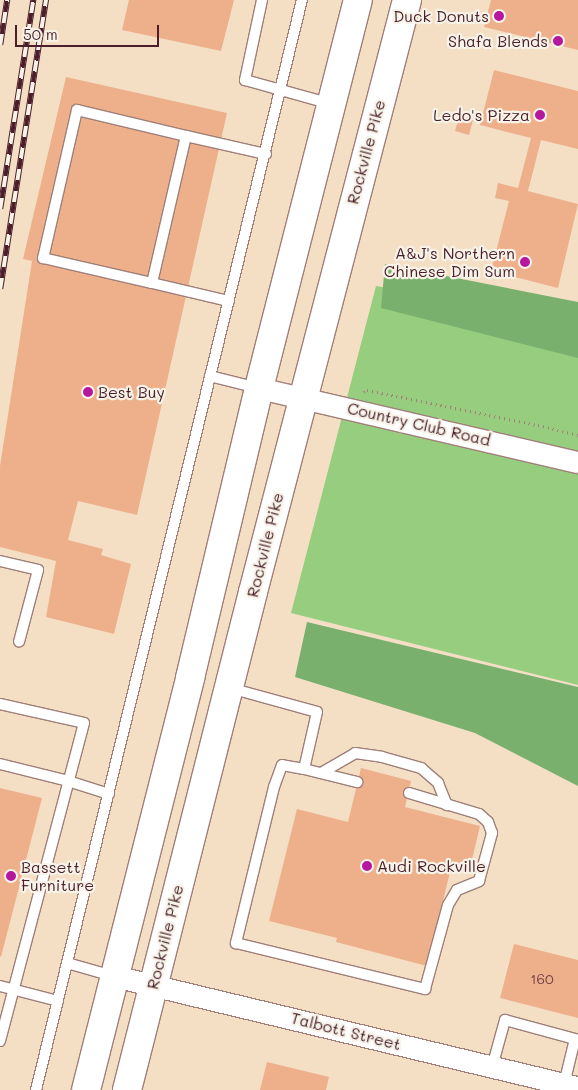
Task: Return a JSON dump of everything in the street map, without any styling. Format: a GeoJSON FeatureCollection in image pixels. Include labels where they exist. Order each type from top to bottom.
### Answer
{"type":"FeatureCollection","features":[{"type":"Feature","properties":{"kind":"main road"},"geometry":{"type":"LineString","coordinates":[[86,1090],[190,678],[259,388],[358,0]]}},
{"type":"Feature","properties":{"kind":"main road","name":"Rockville Pike"},"geometry":{"type":"LineString","coordinates":[[127,1090],[303,397],[407,0]]}},
{"type":"Feature","properties":{"kind":"main road"},"geometry":{"type":"LineString","coordinates":[[190,678],[229,688]]}},
{"type":"Feature","properties":{"kind":"street","name":"Country Club Road"},"geometry":{"type":"LineString","coordinates":[[259,388],[578,462]]}},
{"type":"Feature","properties":{"kind":"street","name":"Talbott Street"},"geometry":{"type":"LineString","coordinates":[[114,976],[571,1085]]}},
{"type":"Feature","properties":{"kind":"lane"},"geometry":{"type":"LineString","coordinates":[[262,0],[245,80],[280,92],[332,104]]}},
{"type":"Feature","properties":{"kind":"lane"},"geometry":{"type":"LineString","coordinates":[[36,1090],[266,154],[302,0]]}},
{"type":"Feature","properties":{"kind":"lane"},"geometry":{"type":"LineString","coordinates":[[229,301],[43,258],[77,110],[266,154]]}},
{"type":"Feature","properties":{"kind":"lane"},"geometry":{"type":"LineString","coordinates":[[152,283],[186,136]]}},
{"type":"Feature","properties":{"kind":"lane"},"geometry":{"type":"LineString","coordinates":[[210,376],[259,388]]}},
{"type":"Feature","properties":{"kind":"lane"},"geometry":{"type":"LineString","coordinates":[[0,561],[38,570],[19,642]]}},
{"type":"Feature","properties":{"kind":"lane"},"geometry":{"type":"LineString","coordinates":[[229,688],[317,712],[304,769]]}},
{"type":"Feature","properties":{"kind":"lane"},"geometry":{"type":"LineString","coordinates":[[0,704],[84,723],[0,1041]]}},
{"type":"Feature","properties":{"kind":"lane"},"geometry":{"type":"LineString","coordinates":[[321,773],[355,753],[382,757],[421,768],[438,783],[447,805]]}},
{"type":"Feature","properties":{"kind":"lane"},"geometry":{"type":"LineString","coordinates":[[0,764],[68,781],[109,794]]}},
{"type":"Feature","properties":{"kind":"lane"},"geometry":{"type":"LineString","coordinates":[[357,782],[282,765],[274,787],[236,942],[426,989],[448,905],[457,890],[479,881],[492,833],[488,822],[479,814],[408,794]]}},
{"type":"Feature","properties":{"kind":"lane"},"geometry":{"type":"LineString","coordinates":[[67,963],[114,976]]}},
{"type":"Feature","properties":{"kind":"lane"},"geometry":{"type":"LineString","coordinates":[[0,986],[58,1001]]}},
{"type":"Feature","properties":{"kind":"lane"},"geometry":{"type":"LineString","coordinates":[[492,1067],[505,1020],[575,1039],[571,1085]]}},
{"type":"Feature","properties":{"kind":"path"},"geometry":{"type":"LineString","coordinates":[[361,393],[367,390],[578,435]]}},
{"type":"Feature","properties":{"kind":"green space"},"geometry":{"type":"Polygon","coordinates":[[[385,264],[578,302],[578,358],[381,308],[385,264]]]}},
{"type":"Feature","properties":{"kind":"green space"},"geometry":{"type":"Polygon","coordinates":[[[376,286],[578,320],[578,685],[291,613],[376,286]]]}},
{"type":"Feature","properties":{"kind":"green space"},"geometry":{"type":"Polygon","coordinates":[[[307,622],[578,687],[578,786],[475,733],[295,677],[307,622]]]}},
{"type":"Feature","properties":{"kind":"building"},"geometry":{"type":"Polygon","coordinates":[[[129,0],[234,0],[221,51],[122,30],[129,0]]]}},
{"type":"Feature","properties":{"kind":"building"},"geometry":{"type":"Polygon","coordinates":[[[491,0],[578,0],[578,50],[484,27],[491,0]]]}},
{"type":"Feature","properties":{"kind":"building"},"geometry":{"type":"Polygon","coordinates":[[[494,70],[578,91],[578,149],[541,140],[528,191],[578,204],[558,288],[491,271],[509,201],[495,198],[498,183],[518,188],[531,138],[480,125],[494,70]]]}},
{"type":"Feature","properties":{"kind":"building"},"geometry":{"type":"Polygon","coordinates":[[[66,77],[227,113],[137,515],[78,501],[68,540],[103,549],[101,555],[131,564],[114,634],[46,617],[56,561],[0,547],[0,466],[32,261],[23,259],[66,77]]]}},
{"type":"Feature","properties":{"kind":"building"},"geometry":{"type":"Polygon","coordinates":[[[459,116],[473,120],[469,135],[455,131],[459,116]]]}},
{"type":"Feature","properties":{"kind":"building","name":"Audi Rockville"},"geometry":{"type":"Polygon","coordinates":[[[361,768],[411,781],[405,807],[480,826],[470,868],[452,864],[427,966],[336,942],[337,938],[269,921],[297,809],[348,822],[361,768]]]}},
{"type":"Feature","properties":{"kind":"building","name":"Bassett Furniture"},"geometry":{"type":"Polygon","coordinates":[[[0,788],[42,798],[1,957],[0,956],[0,788]]]}},
{"type":"Feature","properties":{"kind":"building"},"geometry":{"type":"Polygon","coordinates":[[[514,944],[578,960],[578,1018],[500,998],[514,944]]]}},
{"type":"Feature","properties":{"kind":"building"},"geometry":{"type":"Polygon","coordinates":[[[267,1062],[329,1077],[326,1090],[260,1090],[267,1062]]]}},
{"type":"Feature","properties":{"kind":"railway"},"geometry":{"type":"LineString","coordinates":[[0,45],[7,0]]}},
{"type":"Feature","properties":{"kind":"railway"},"geometry":{"type":"LineString","coordinates":[[0,209],[33,0]]}},
{"type":"Feature","properties":{"kind":"railway"},"geometry":{"type":"LineString","coordinates":[[0,289],[46,0]]}},
{"type":"Feature","properties":{"kind":"place","name":"Duck Donuts"},"geometry":{"type":"Point","coordinates":[499,16]}},
{"type":"Feature","properties":{"kind":"place","name":"Shafa Blends"},"geometry":{"type":"Point","coordinates":[558,41]}},
{"type":"Feature","properties":{"kind":"place","name":"Ledo's Pizza"},"geometry":{"type":"Point","coordinates":[540,115]}},
{"type":"Feature","properties":{"kind":"place","name":"A&J's Northern Chinese Dim Sum"},"geometry":{"type":"Point","coordinates":[525,262]}},
{"type":"Feature","properties":{"kind":"place","name":"Best Buy"},"geometry":{"type":"Point","coordinates":[88,392]}},
{"type":"Feature","properties":{"kind":"place","name":"Audi Rockville"},"geometry":{"type":"Point","coordinates":[367,866]}},
{"type":"Feature","properties":{"kind":"place","name":"Bassett Furniture"},"geometry":{"type":"Point","coordinates":[11,876]}}]}
